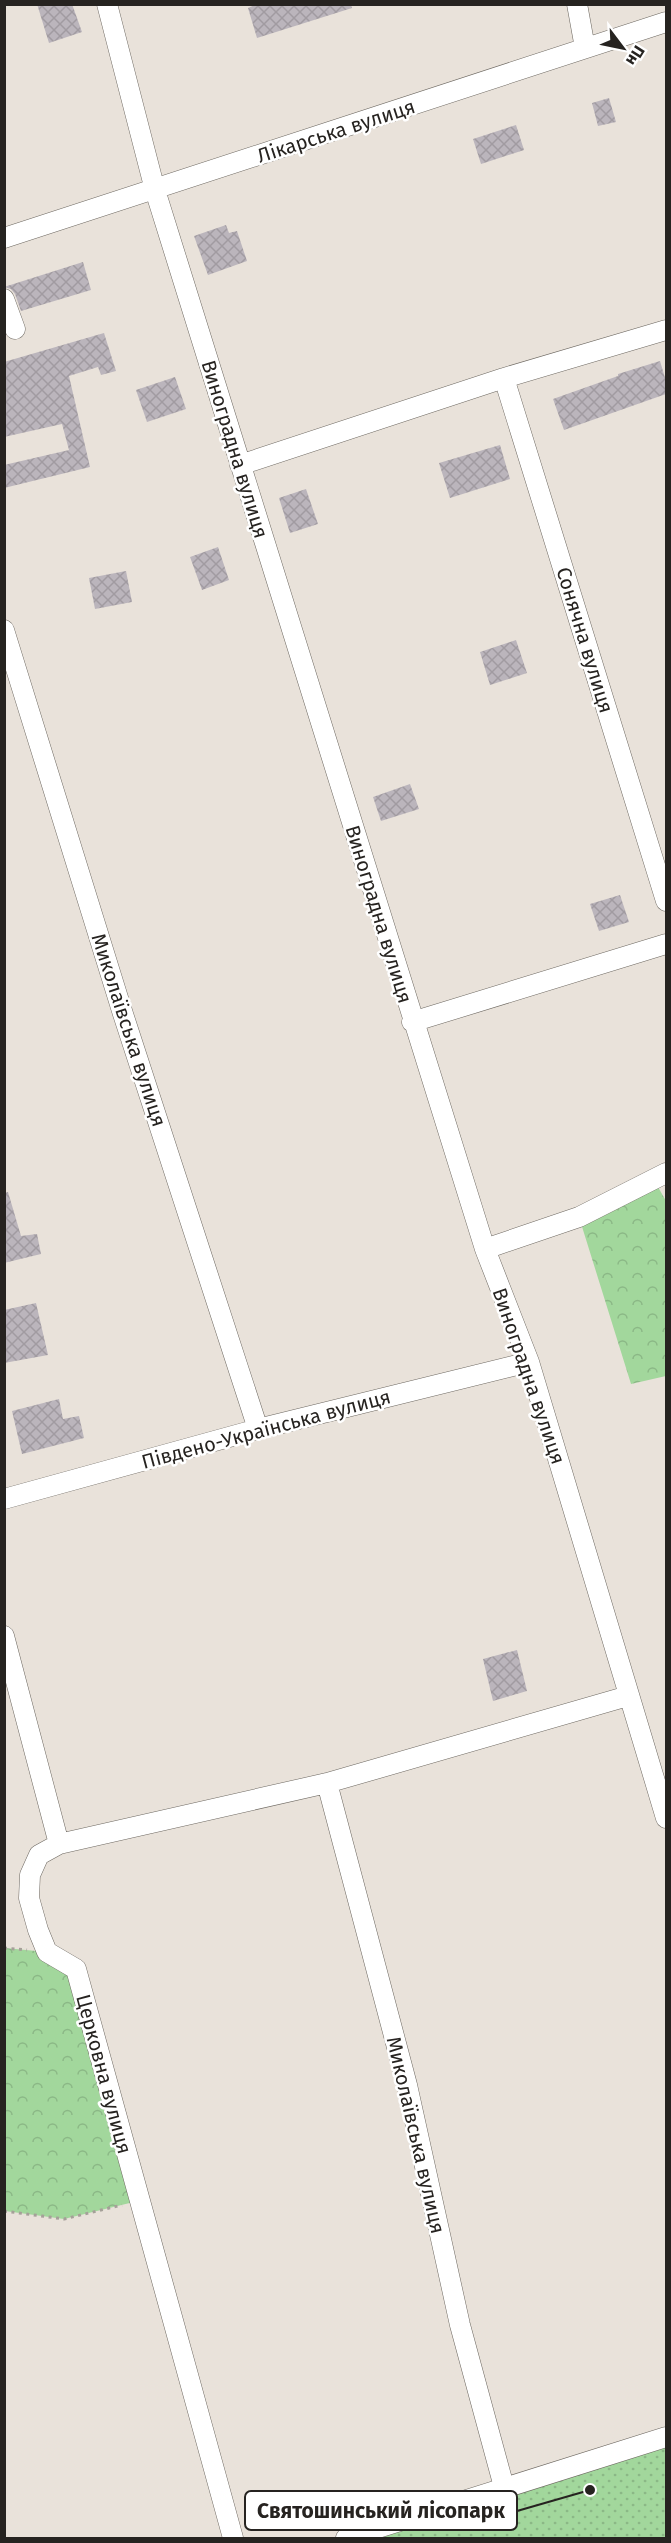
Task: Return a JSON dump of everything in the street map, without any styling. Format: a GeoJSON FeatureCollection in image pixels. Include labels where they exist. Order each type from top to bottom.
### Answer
{"type":"FeatureCollection","features":[{"type":"Feature","properties":{"kind":"street","name":"Виноградна вулиця"},"geometry":{"type":"LineString","coordinates":[[107,4],[155,190],[412,1022],[485,1249],[529,1362],[666,1818]]}},
{"type":"Feature","properties":{"kind":"street"},"geometry":{"type":"LineString","coordinates":[[578,4],[585,48]]}},
{"type":"Feature","properties":{"kind":"street","name":"Лікарська вулиця"},"geometry":{"type":"LineString","coordinates":[[4,238],[666,22]]}},
{"type":"Feature","properties":{"kind":"street"},"geometry":{"type":"LineString","coordinates":[[4,299],[15,329]]}},
{"type":"Feature","properties":{"kind":"street"},"geometry":{"type":"LineString","coordinates":[[240,465],[504,378],[666,330]]}},
{"type":"Feature","properties":{"kind":"street","name":"Сонячна вулиця"},"geometry":{"type":"LineString","coordinates":[[504,378],[666,901]]}},
{"type":"Feature","properties":{"kind":"street","name":"Миколаївська вулиця"},"geometry":{"type":"LineString","coordinates":[[4,630],[123,1014],[258,1429]]}},
{"type":"Feature","properties":{"kind":"street"},"geometry":{"type":"LineString","coordinates":[[412,1022],[666,944]]}},
{"type":"Feature","properties":{"kind":"street"},"geometry":{"type":"LineString","coordinates":[[485,1249],[579,1217],[666,1173]]}},
{"type":"Feature","properties":{"kind":"street","name":"Південо-Українська вулиця"},"geometry":{"type":"LineString","coordinates":[[4,1498],[258,1429],[529,1362]]}},
{"type":"Feature","properties":{"kind":"street"},"geometry":{"type":"LineString","coordinates":[[4,1636],[58,1844],[327,1783],[628,1696]]}},
{"type":"Feature","properties":{"kind":"street","name":"Миколаївська вулиця"},"geometry":{"type":"LineString","coordinates":[[327,1783],[407,2085],[460,2325],[504,2487]]}},
{"type":"Feature","properties":{"kind":"street","name":"Церковна вулиця"},"geometry":{"type":"LineString","coordinates":[[58,1844],[39,1855],[30,1875],[29,1898],[47,1952],[76,1969],[138,2201],[233,2538]]}},
{"type":"Feature","properties":{"kind":"street"},"geometry":{"type":"LineString","coordinates":[[346,2538],[666,2437]]}},
{"type":"Feature","properties":{"kind":"path"},"geometry":{"type":"LineString","coordinates":[[4,2211],[64,2219],[138,2201]]}},
{"type":"Feature","properties":{"kind":"green space"},"geometry":{"type":"Polygon","coordinates":[[[654,1180],[666,1201],[666,1376],[631,1384],[579,1217],[654,1180]]]}},
{"type":"Feature","properties":{"kind":"green space"},"geometry":{"type":"Polygon","coordinates":[[[5,1948],[47,1952],[76,1969],[138,2201],[64,2219],[5,2211],[5,1948]]]}},
{"type":"Feature","properties":{"kind":"green space"},"geometry":{"type":"Polygon","coordinates":[[[666,2442],[666,2538],[360,2538],[666,2442]]]}},
{"type":"Feature","properties":{"kind":"building"},"geometry":{"type":"Polygon","coordinates":[[[37,4],[72,4],[82,32],[49,43],[37,4]]]}},
{"type":"Feature","properties":{"kind":"building"},"geometry":{"type":"Polygon","coordinates":[[[257,4],[351,4],[352,8],[257,38],[248,8],[257,4]]]}},
{"type":"Feature","properties":{"kind":"building"},"geometry":{"type":"Polygon","coordinates":[[[609,98],[616,122],[598,126],[592,103],[609,98]]]}},
{"type":"Feature","properties":{"kind":"building"},"geometry":{"type":"Polygon","coordinates":[[[516,125],[524,150],[481,164],[473,139],[516,125]]]}},
{"type":"Feature","properties":{"kind":"building"},"geometry":{"type":"Polygon","coordinates":[[[226,225],[229,233],[237,231],[247,261],[208,275],[194,236],[226,225]]]}},
{"type":"Feature","properties":{"kind":"building"},"geometry":{"type":"Polygon","coordinates":[[[83,262],[91,290],[21,311],[15,294],[11,289],[4,287],[83,262]]]}},
{"type":"Feature","properties":{"kind":"building"},"geometry":{"type":"Polygon","coordinates":[[[104,333],[116,371],[101,375],[98,367],[69,376],[90,467],[4,488],[4,465],[69,450],[62,424],[4,437],[4,362],[104,333]]]}},
{"type":"Feature","properties":{"kind":"building"},"geometry":{"type":"Polygon","coordinates":[[[660,361],[666,381],[666,394],[564,430],[553,399],[618,376],[618,374],[660,361]]]}},
{"type":"Feature","properties":{"kind":"building"},"geometry":{"type":"Polygon","coordinates":[[[175,377],[186,409],[147,422],[136,390],[175,377]]]}},
{"type":"Feature","properties":{"kind":"building"},"geometry":{"type":"Polygon","coordinates":[[[500,445],[510,479],[450,498],[439,463],[500,445]]]}},
{"type":"Feature","properties":{"kind":"building"},"geometry":{"type":"Polygon","coordinates":[[[306,489],[318,524],[290,533],[279,498],[306,489]]]}},
{"type":"Feature","properties":{"kind":"building"},"geometry":{"type":"Polygon","coordinates":[[[218,547],[229,580],[202,590],[190,557],[218,547]]]}},
{"type":"Feature","properties":{"kind":"building"},"geometry":{"type":"Polygon","coordinates":[[[126,571],[132,602],[95,609],[89,578],[126,571]]]}},
{"type":"Feature","properties":{"kind":"building"},"geometry":{"type":"Polygon","coordinates":[[[516,640],[527,673],[490,685],[480,652],[516,640]]]}},
{"type":"Feature","properties":{"kind":"building"},"geometry":{"type":"Polygon","coordinates":[[[410,784],[419,809],[381,821],[373,797],[410,784]]]}},
{"type":"Feature","properties":{"kind":"building"},"geometry":{"type":"Polygon","coordinates":[[[620,895],[629,922],[599,931],[590,904],[620,895]]]}},
{"type":"Feature","properties":{"kind":"building"},"geometry":{"type":"Polygon","coordinates":[[[8,1192],[21,1236],[37,1234],[41,1254],[4,1263],[4,1193],[8,1192]]]}},
{"type":"Feature","properties":{"kind":"building"},"geometry":{"type":"Polygon","coordinates":[[[36,1303],[48,1355],[4,1363],[4,1310],[36,1303]]]}},
{"type":"Feature","properties":{"kind":"building"},"geometry":{"type":"Polygon","coordinates":[[[59,1399],[63,1419],[79,1416],[84,1438],[22,1454],[12,1411],[59,1399]]]}},
{"type":"Feature","properties":{"kind":"building"},"geometry":{"type":"Polygon","coordinates":[[[517,1650],[527,1691],[493,1701],[483,1659],[517,1650]]]}},
{"type":"Feature","properties":{"kind":"place","name":"Святошинський лісопарк"},"geometry":{"type":"Point","coordinates":[590,2490]}}]}
